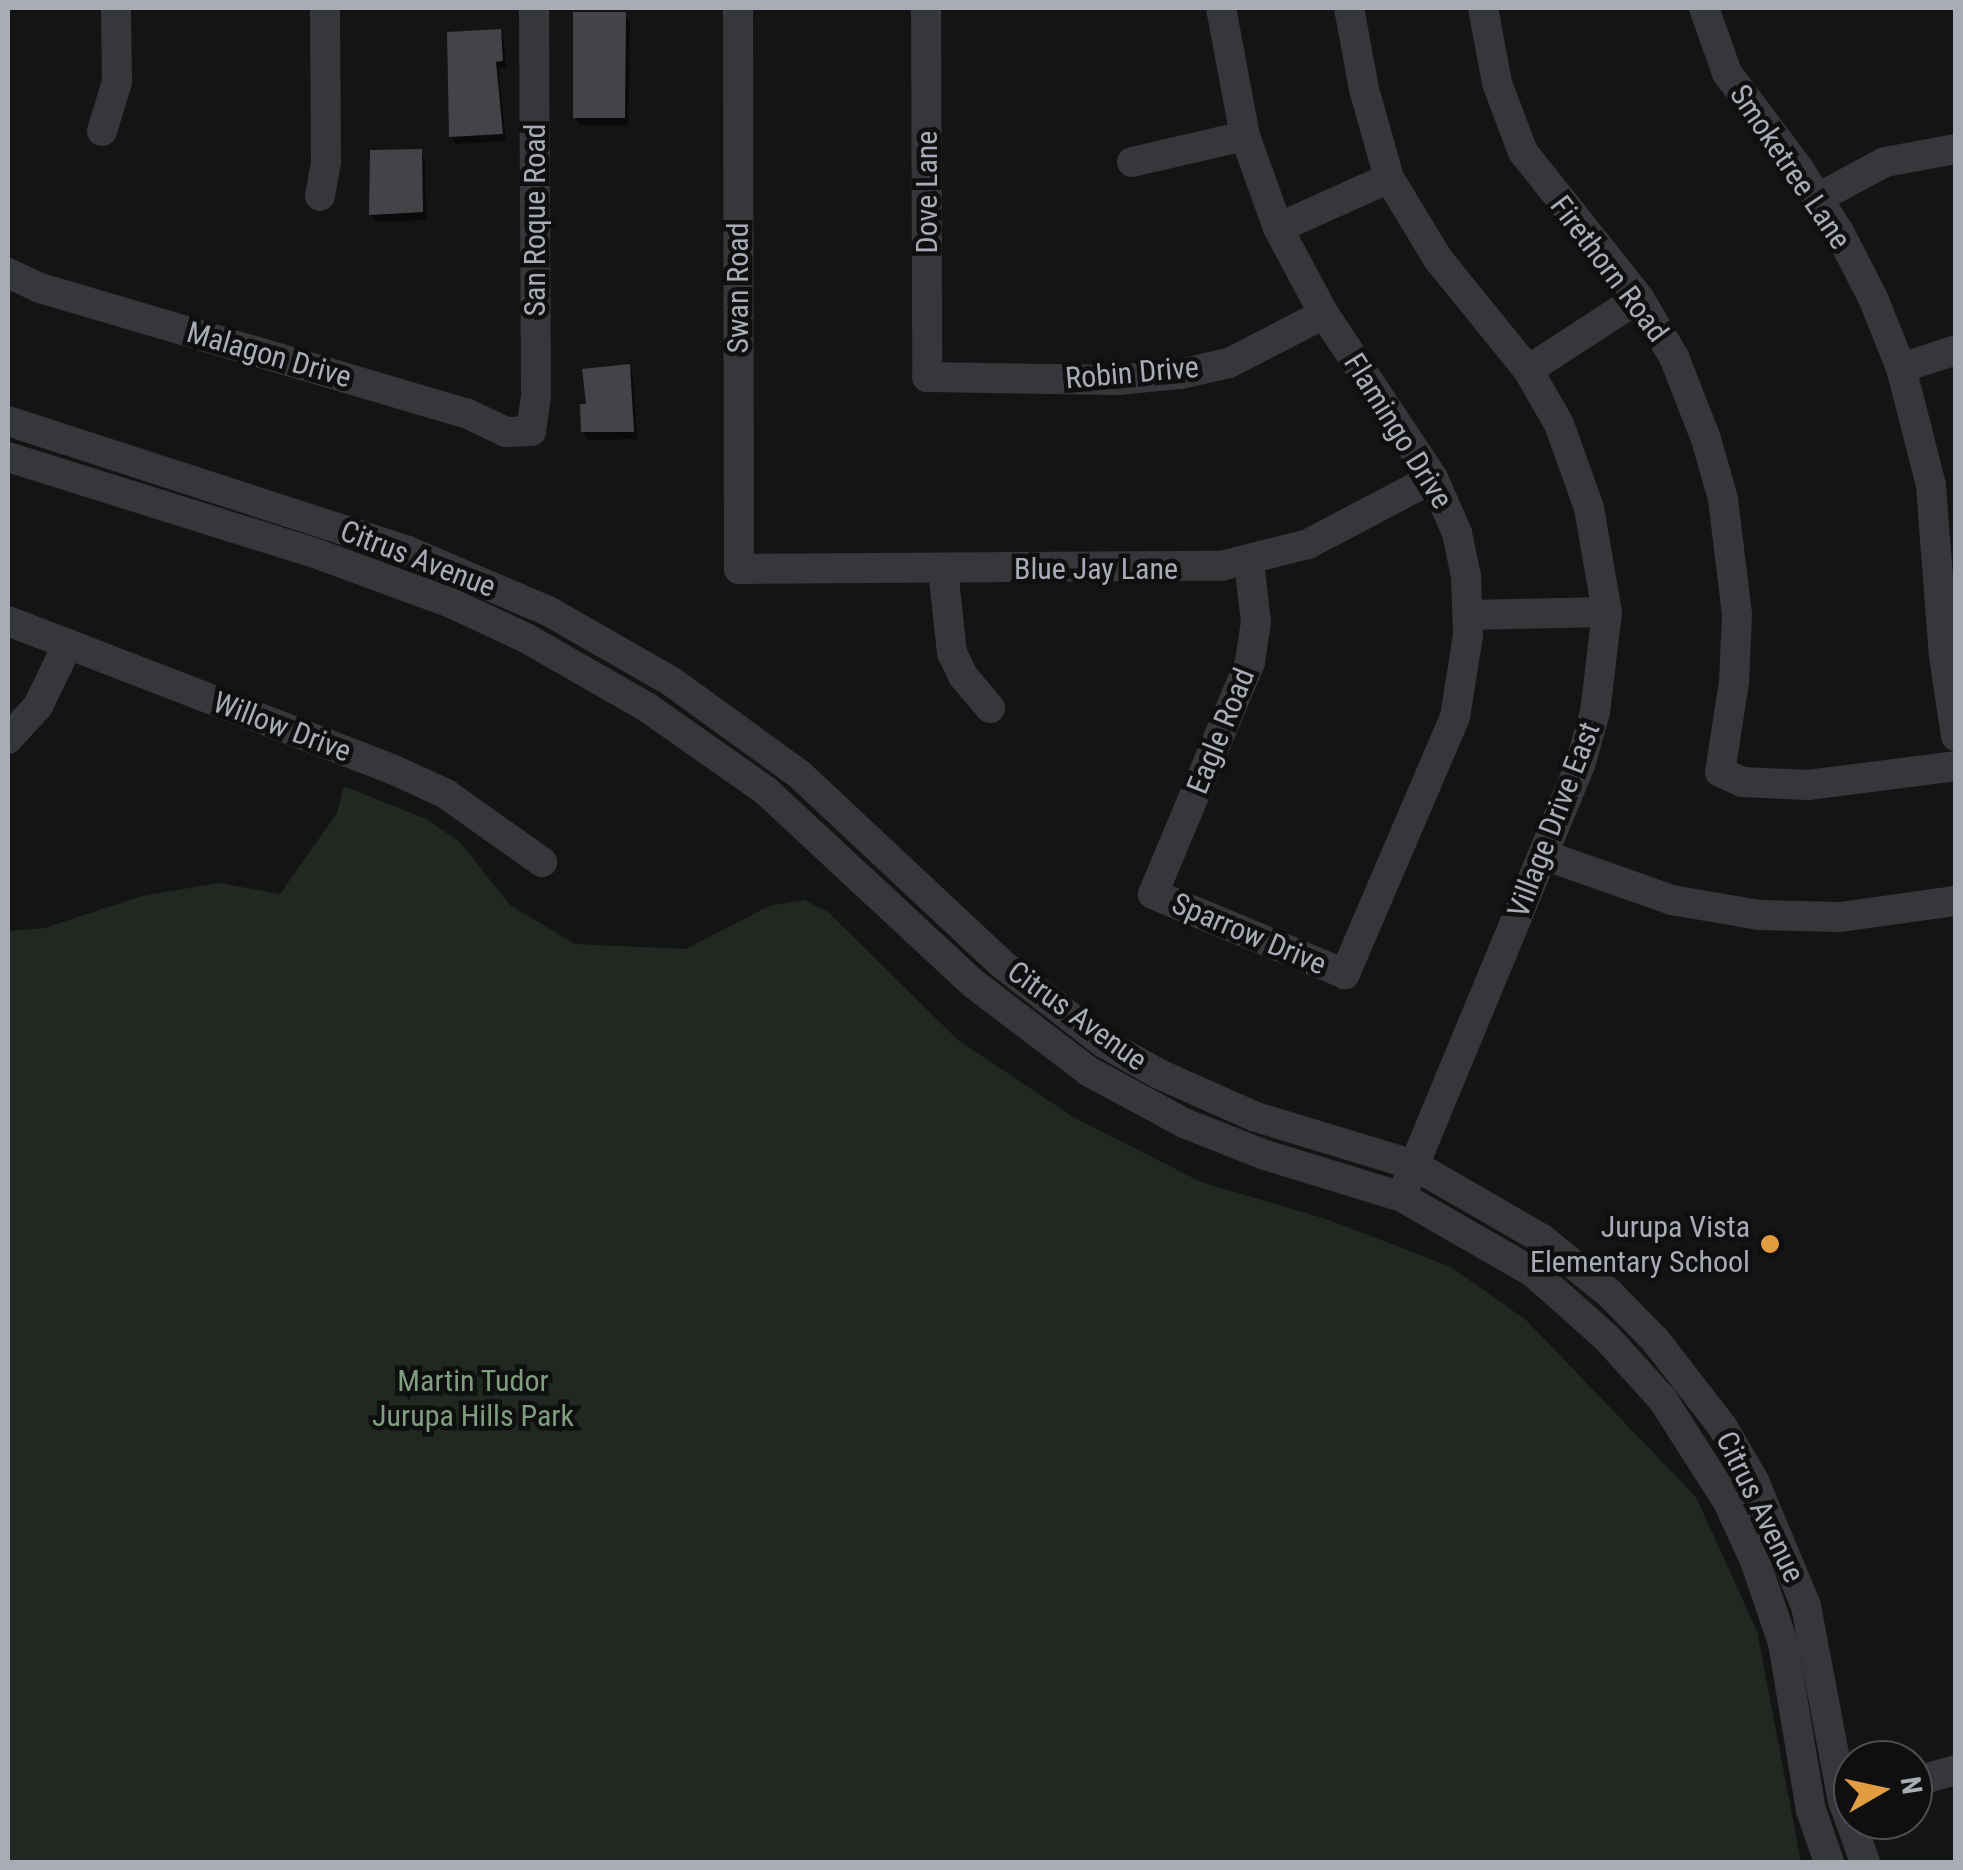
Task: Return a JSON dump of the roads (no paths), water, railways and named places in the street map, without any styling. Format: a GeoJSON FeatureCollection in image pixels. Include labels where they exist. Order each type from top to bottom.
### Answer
{"type":"FeatureCollection","features":[{"type":"Feature","properties":{"kind":"street"},"geometry":{"type":"LineString","coordinates":[[102,131],[117,82],[116,8]]}},
{"type":"Feature","properties":{"kind":"street"},"geometry":{"type":"LineString","coordinates":[[320,196],[326,161],[325,8]]}},
{"type":"Feature","properties":{"kind":"street","name":"San Roque Road"},"geometry":{"type":"LineString","coordinates":[[530,431],[536,395],[534,8]]}},
{"type":"Feature","properties":{"kind":"street","name":"Swan Road"},"geometry":{"type":"LineString","coordinates":[[738,8],[739,569]]}},
{"type":"Feature","properties":{"kind":"street","name":"Dove Lane"},"geometry":{"type":"LineString","coordinates":[[926,8],[928,377]]}},
{"type":"Feature","properties":{"kind":"street","name":"Flamingo Drive"},"geometry":{"type":"LineString","coordinates":[[1221,8],[1245,136],[1278,228],[1324,314],[1433,478],[1456,533],[1469,615],[1455,717],[1345,974]]}},
{"type":"Feature","properties":{"kind":"street","name":"Village Drive East"},"geometry":{"type":"LineString","coordinates":[[1349,8],[1366,101],[1390,178],[1438,260],[1528,370],[1560,424],[1584,489],[1607,612],[1591,732],[1402,1196]]}},
{"type":"Feature","properties":{"kind":"street","name":"Firethorn Road"},"geometry":{"type":"LineString","coordinates":[[1483,8],[1496,83],[1523,152],[1639,298],[1684,379],[1723,499],[1738,614],[1734,682],[1720,772],[1742,782],[1808,785],[1956,766]]}},
{"type":"Feature","properties":{"kind":"street","name":"Smoketree Lane"},"geometry":{"type":"LineString","coordinates":[[1704,8],[1726,74],[1818,198],[1873,298],[1901,368],[1947,554],[1944,656],[1956,736]]}},
{"type":"Feature","properties":{"kind":"street"},"geometry":{"type":"LineString","coordinates":[[1132,162],[1245,136]]}},
{"type":"Feature","properties":{"kind":"street"},"geometry":{"type":"LineString","coordinates":[[1818,198],[1885,162],[1956,149]]}},
{"type":"Feature","properties":{"kind":"street"},"geometry":{"type":"LineString","coordinates":[[1278,228],[1390,178]]}},
{"type":"Feature","properties":{"kind":"street","name":"Malagon Drive"},"geometry":{"type":"LineString","coordinates":[[8,274],[40,288],[466,413],[506,432],[530,431]]}},
{"type":"Feature","properties":{"kind":"street"},"geometry":{"type":"LineString","coordinates":[[1528,370],[1639,298]]}},
{"type":"Feature","properties":{"kind":"street","name":"Robin Drive"},"geometry":{"type":"LineString","coordinates":[[928,377],[1117,380],[1180,374],[1229,363],[1324,314]]}},
{"type":"Feature","properties":{"kind":"street"},"geometry":{"type":"LineString","coordinates":[[1901,368],[1956,350]]}},
{"type":"Feature","properties":{"kind":"street","name":"Citrus Avenue"},"geometry":{"type":"LineString","coordinates":[[8,420],[408,551],[550,612],[687,692],[799,774],[1002,964],[1104,1043],[1159,1074],[1256,1116],[1414,1164],[1542,1239],[1608,1293],[1656,1341],[1722,1426],[1770,1514],[1806,1606],[1836,1740]]}},
{"type":"Feature","properties":{"kind":"street","name":"Citrus Avenue"},"geometry":{"type":"LineString","coordinates":[[8,457],[320,555],[451,602],[526,638],[648,708],[766,790],[974,984],[1088,1072],[1184,1124],[1265,1154],[1402,1196],[1534,1273],[1607,1338],[1662,1400],[1728,1502],[1772,1606],[1786,1657],[1811,1810],[1829,1862]]}},
{"type":"Feature","properties":{"kind":"street","name":"Blue Jay Lane"},"geometry":{"type":"LineString","coordinates":[[739,569],[1180,569],[1250,562],[1308,544],[1433,478]]}},
{"type":"Feature","properties":{"kind":"street","name":"Eagle Road"},"geometry":{"type":"LineString","coordinates":[[1153,894],[1250,662],[1256,622],[1250,562]]}},
{"type":"Feature","properties":{"kind":"street"},"geometry":{"type":"LineString","coordinates":[[943,570],[946,634],[952,653],[963,676],[990,708]]}},
{"type":"Feature","properties":{"kind":"street"},"geometry":{"type":"LineString","coordinates":[[1469,615],[1607,612]]}},
{"type":"Feature","properties":{"kind":"street","name":"Willow Drive"},"geometry":{"type":"LineString","coordinates":[[8,620],[392,768],[446,794],[542,862]]}},
{"type":"Feature","properties":{"kind":"street"},"geometry":{"type":"LineString","coordinates":[[8,739],[38,706],[68,644]]}},
{"type":"Feature","properties":{"kind":"street"},"geometry":{"type":"LineString","coordinates":[[1544,855],[1672,900],[1758,915],[1840,917],[1956,901]]}},
{"type":"Feature","properties":{"kind":"street","name":"Sparrow Drive"},"geometry":{"type":"LineString","coordinates":[[1153,894],[1345,974]]}},
{"type":"Feature","properties":{"kind":"street"},"geometry":{"type":"LineString","coordinates":[[1811,1810],[1833,1804]]}},
{"type":"Feature","properties":{"kind":"place","name":"Jurupa Vista Elementary School"},"geometry":{"type":"Point","coordinates":[1770,1244]}},
{"type":"Feature","properties":{"kind":"park label","name":"Martin Tudor Jurupa Hills Park"},"geometry":{"type":"Point","coordinates":[473,1398]}}]}
